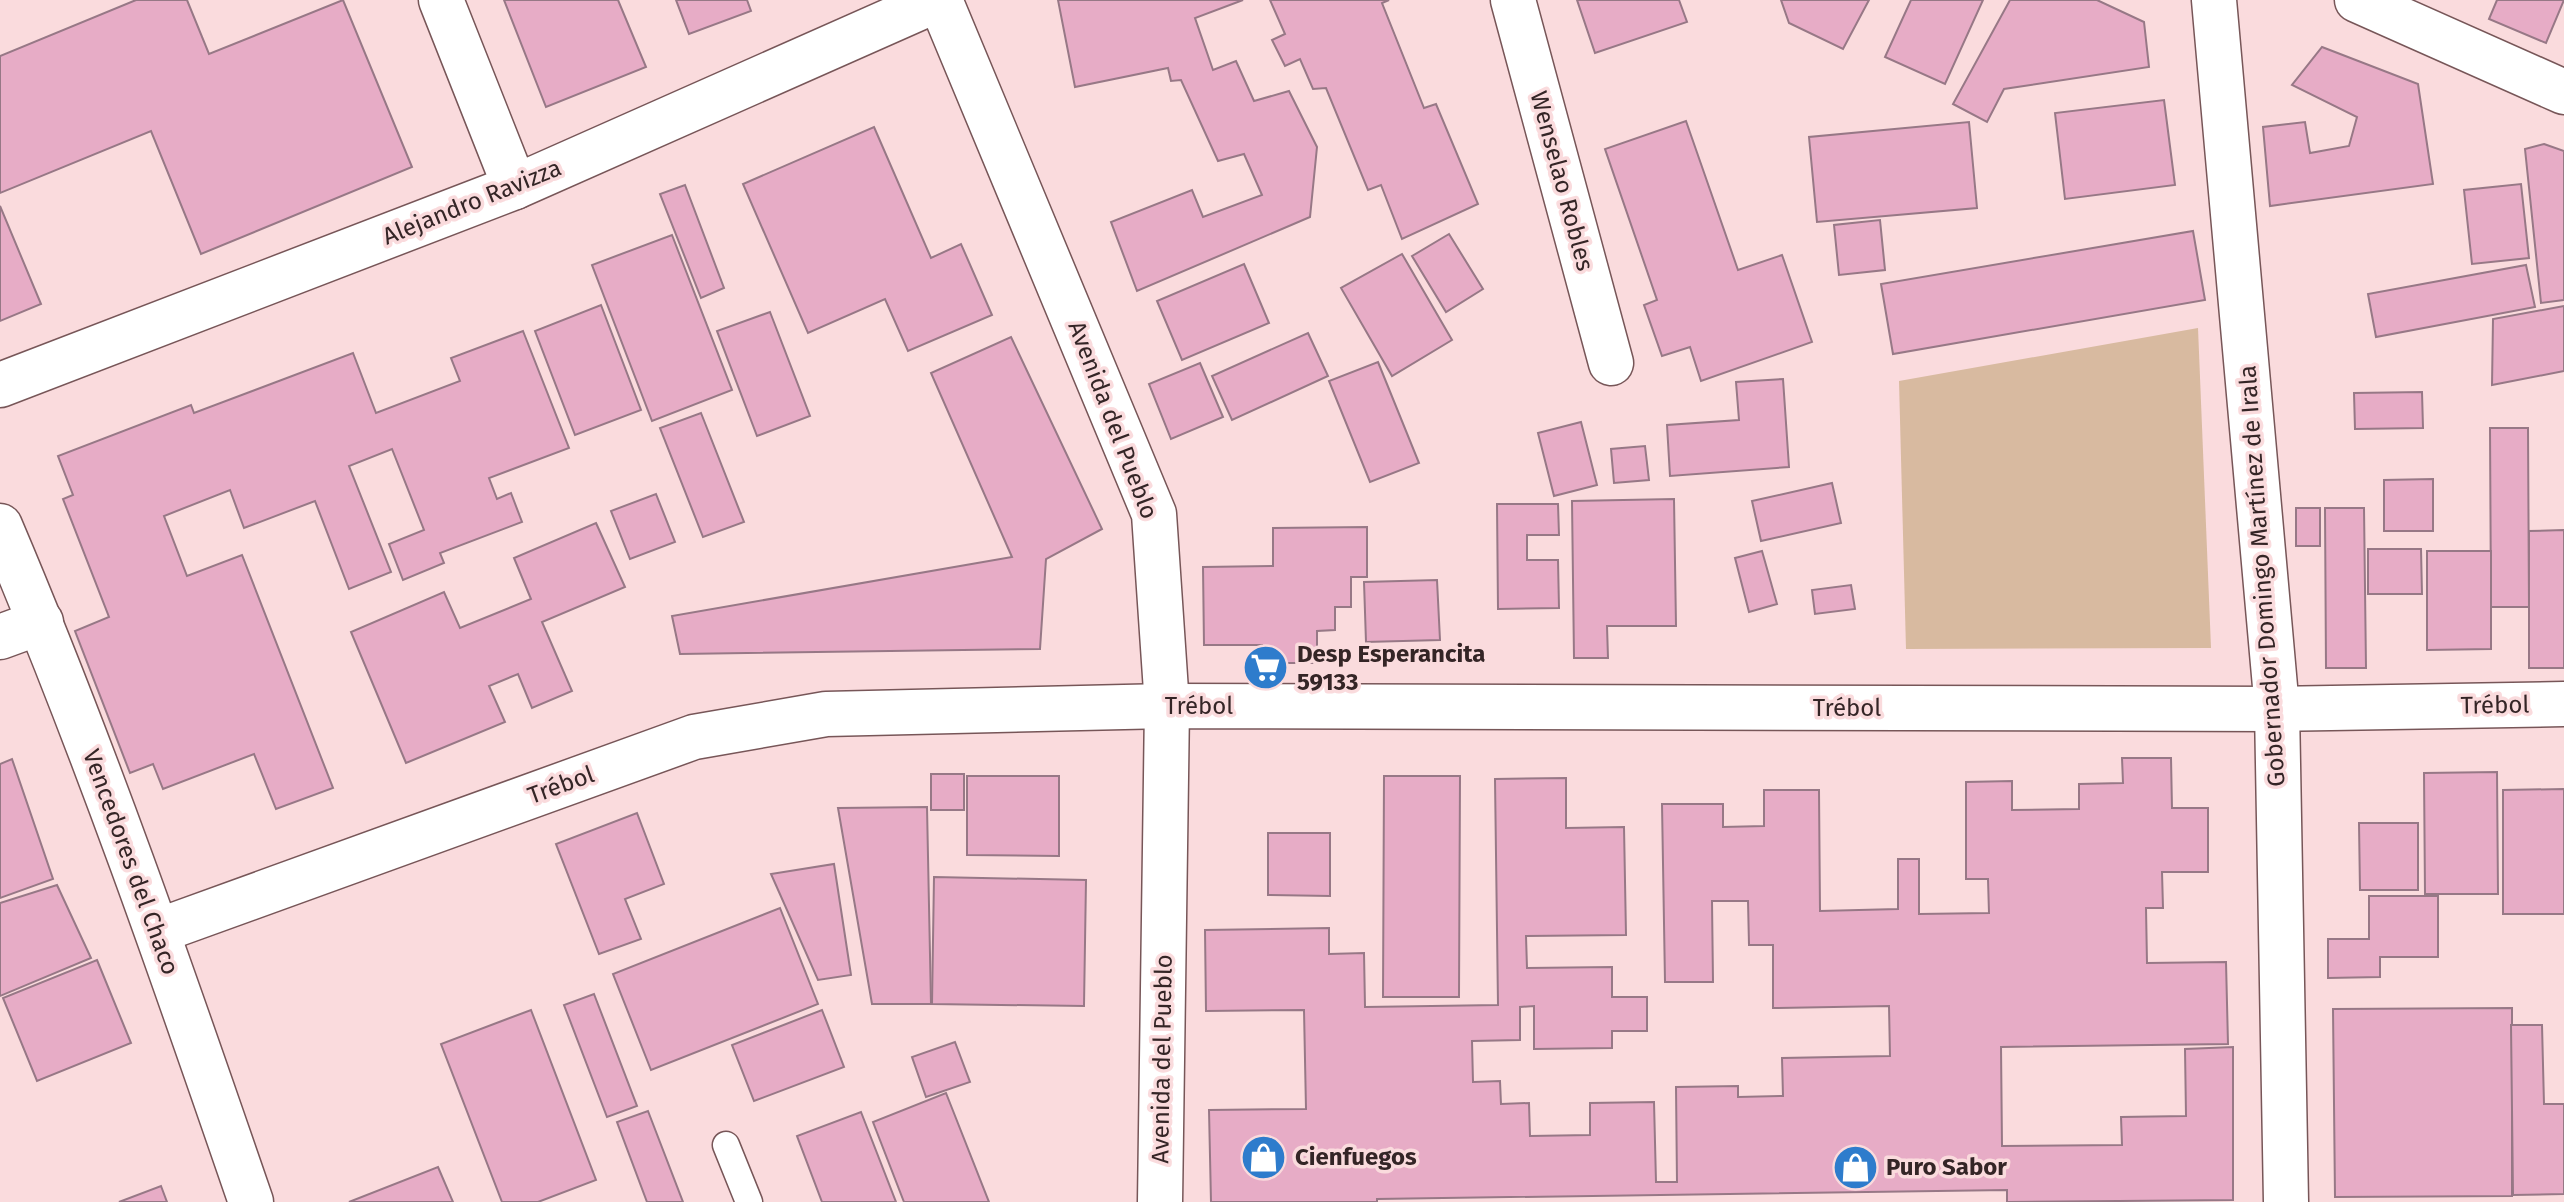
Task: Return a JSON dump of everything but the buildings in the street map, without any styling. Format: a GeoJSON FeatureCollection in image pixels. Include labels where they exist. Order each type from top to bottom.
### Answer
{"type":"FeatureCollection","features":[{"type":"Feature","properties":{"kind":"street"},"geometry":{"type":"LineString","coordinates":[[441,0],[515,187]]}},
{"type":"Feature","properties":{"kind":"street","name":"Alejandro Ravizza"},"geometry":{"type":"LineString","coordinates":[[0,385],[515,187],[938,0]]}},
{"type":"Feature","properties":{"kind":"street","name":"Avenida del Pueblo"},"geometry":{"type":"LineString","coordinates":[[938,0],[1154,514],[1167,706],[1160,1202]]}},
{"type":"Feature","properties":{"kind":"street","name":"Wenselao Robles"},"geometry":{"type":"LineString","coordinates":[[1513,0],[1611,363]]}},
{"type":"Feature","properties":{"kind":"street","name":"Gobernador Domingo Martínez de Irala"},"geometry":{"type":"LineString","coordinates":[[2214,0],[2277,709],[2286,1202]]}},
{"type":"Feature","properties":{"kind":"street"},"geometry":{"type":"LineString","coordinates":[[2357,0],[2564,92]]}},
{"type":"Feature","properties":{"kind":"street","name":"Vencedores del Chaco"},"geometry":{"type":"LineString","coordinates":[[0,526],[41,622],[158,931],[251,1202]]}},
{"type":"Feature","properties":{"kind":"street"},"geometry":{"type":"LineString","coordinates":[[0,637],[41,622]]}},
{"type":"Feature","properties":{"kind":"street","name":"Trébol"},"geometry":{"type":"LineString","coordinates":[[158,931],[694,737],[826,714],[1167,706],[2277,709],[2564,704]]}},
{"type":"Feature","properties":{"kind":"lane"},"geometry":{"type":"LineString","coordinates":[[726,1145],[749,1202]]}},
{"type":"Feature","properties":{"kind":"shaded area"},"geometry":{"type":"Polygon","coordinates":[[[2198,328],[2211,648],[1906,649],[1899,381],[2198,328]]]}},
{"type":"Feature","properties":{"kind":"place","name":"Desp Esperancita 59133"},"geometry":{"type":"Point","coordinates":[1266,668]}},
{"type":"Feature","properties":{"kind":"place","name":"Cienfuegos"},"geometry":{"type":"Point","coordinates":[1264,1157]}},
{"type":"Feature","properties":{"kind":"place","name":"Puro Sabor"},"geometry":{"type":"Point","coordinates":[1855,1167]}}]}
